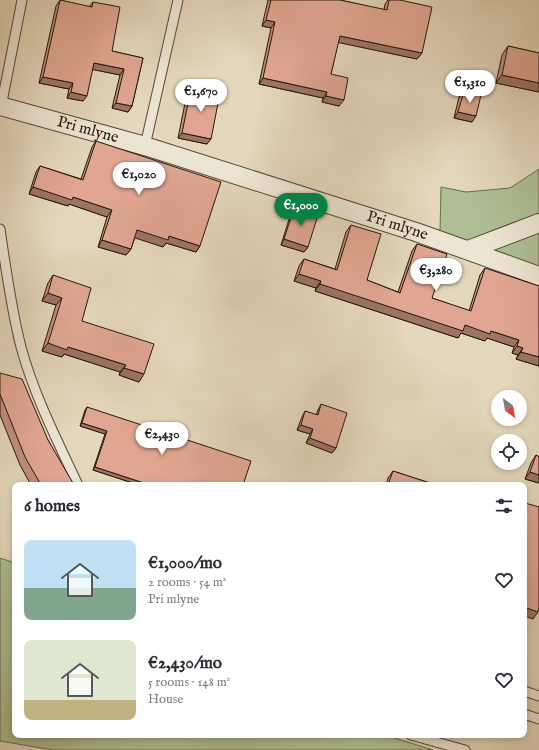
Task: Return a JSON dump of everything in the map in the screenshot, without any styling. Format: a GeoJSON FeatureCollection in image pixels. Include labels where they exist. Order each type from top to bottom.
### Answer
{"type":"FeatureCollection","features":[{"type":"Feature","properties":{"kind":"street","name":"Pri mlyne"},"geometry":{"type":"LineString","coordinates":[[0,108],[145,146],[416,232],[539,276]]}},
{"type":"Feature","properties":{"kind":"street"},"geometry":{"type":"LineString","coordinates":[[468,250],[539,223]]}},
{"type":"Feature","properties":{"kind":"lane"},"geometry":{"type":"LineString","coordinates":[[0,108],[22,0]]}},
{"type":"Feature","properties":{"kind":"lane"},"geometry":{"type":"LineString","coordinates":[[145,146],[178,0]]}},
{"type":"Feature","properties":{"kind":"lane"},"geometry":{"type":"LineString","coordinates":[[0,230],[9,292],[21,347],[41,407],[77,482]]}},
{"type":"Feature","properties":{"kind":"lane"},"geometry":{"type":"LineString","coordinates":[[527,692],[539,696]]}},
{"type":"Feature","properties":{"kind":"lane"},"geometry":{"type":"LineString","coordinates":[[527,715],[539,719]]}},
{"type":"Feature","properties":{"kind":"lane"},"geometry":{"type":"LineString","coordinates":[[422,738],[465,750]]}},
{"type":"Feature","properties":{"kind":"green space"},"geometry":{"type":"Polygon","coordinates":[[[539,169],[539,267],[440,232],[441,187],[466,192],[510,188],[539,169]]]}},
{"type":"Feature","properties":{"kind":"green space"},"geometry":{"type":"Polygon","coordinates":[[[0,558],[12,562],[12,738],[395,738],[433,750],[53,750],[0,741],[0,558]]]}},
{"type":"Feature","properties":{"kind":"building"},"geometry":{"type":"Polygon","coordinates":[[[60,0],[92,7],[93,2],[120,7],[112,51],[143,58],[132,106],[116,103],[124,69],[94,63],[87,96],[71,92],[73,83],[43,77],[60,0]]]}},
{"type":"Feature","properties":{"kind":"building"},"geometry":{"type":"Polygon","coordinates":[[[271,0],[340,0],[387,10],[389,0],[400,0],[432,7],[422,53],[340,36],[331,74],[348,78],[344,100],[326,96],[327,92],[263,78],[275,22],[266,20],[271,0]]]}},
{"type":"Feature","properties":{"kind":"building"},"geometry":{"type":"Polygon","coordinates":[[[508,46],[539,53],[539,83],[502,75],[508,46]]]}},
{"type":"Feature","properties":{"kind":"building"},"geometry":{"type":"Polygon","coordinates":[[[191,88],[220,93],[211,139],[182,133],[191,88]]]}},
{"type":"Feature","properties":{"kind":"building"},"geometry":{"type":"Polygon","coordinates":[[[464,91],[481,95],[476,116],[458,112],[464,91]]]}},
{"type":"Feature","properties":{"kind":"building"},"geometry":{"type":"Polygon","coordinates":[[[96,141],[221,182],[200,246],[169,236],[168,240],[137,230],[131,249],[102,240],[112,210],[73,197],[72,200],[33,187],[40,166],[83,180],[96,141]]]}},
{"type":"Feature","properties":{"kind":"building"},"geometry":{"type":"Polygon","coordinates":[[[294,208],[318,215],[308,247],[284,239],[294,208]]]}},
{"type":"Feature","properties":{"kind":"building"},"geometry":{"type":"Polygon","coordinates":[[[351,225],[381,234],[367,280],[400,293],[417,244],[447,254],[432,298],[471,311],[485,268],[539,286],[539,357],[521,352],[523,348],[517,346],[519,340],[491,331],[490,334],[465,325],[463,331],[320,284],[321,281],[299,274],[304,259],[337,270],[351,225]]]}},
{"type":"Feature","properties":{"kind":"building"},"geometry":{"type":"Polygon","coordinates":[[[53,275],[91,288],[82,321],[154,344],[144,374],[124,368],[126,365],[68,347],[67,350],[48,343],[62,298],[48,293],[53,275]]]}},
{"type":"Feature","properties":{"kind":"building"},"geometry":{"type":"Polygon","coordinates":[[[0,373],[22,379],[48,440],[72,482],[39,482],[25,457],[0,394],[0,373]]]}},
{"type":"Feature","properties":{"kind":"building"},"geometry":{"type":"Polygon","coordinates":[[[321,404],[347,413],[336,448],[310,438],[313,429],[301,425],[305,411],[318,415],[321,404]]]}},
{"type":"Feature","properties":{"kind":"building"},"geometry":{"type":"Polygon","coordinates":[[[87,407],[251,461],[244,482],[141,482],[95,467],[107,431],[82,423],[87,407]]]}},
{"type":"Feature","properties":{"kind":"building"},"geometry":{"type":"Polygon","coordinates":[[[536,455],[539,457],[539,475],[530,472],[536,455]]]}},
{"type":"Feature","properties":{"kind":"building"},"geometry":{"type":"Polygon","coordinates":[[[393,471],[427,482],[389,482],[393,471]]]}},
{"type":"Feature","properties":{"kind":"building"},"geometry":{"type":"Polygon","coordinates":[[[527,504],[539,507],[538,612],[527,608],[527,504]]]}}]}
